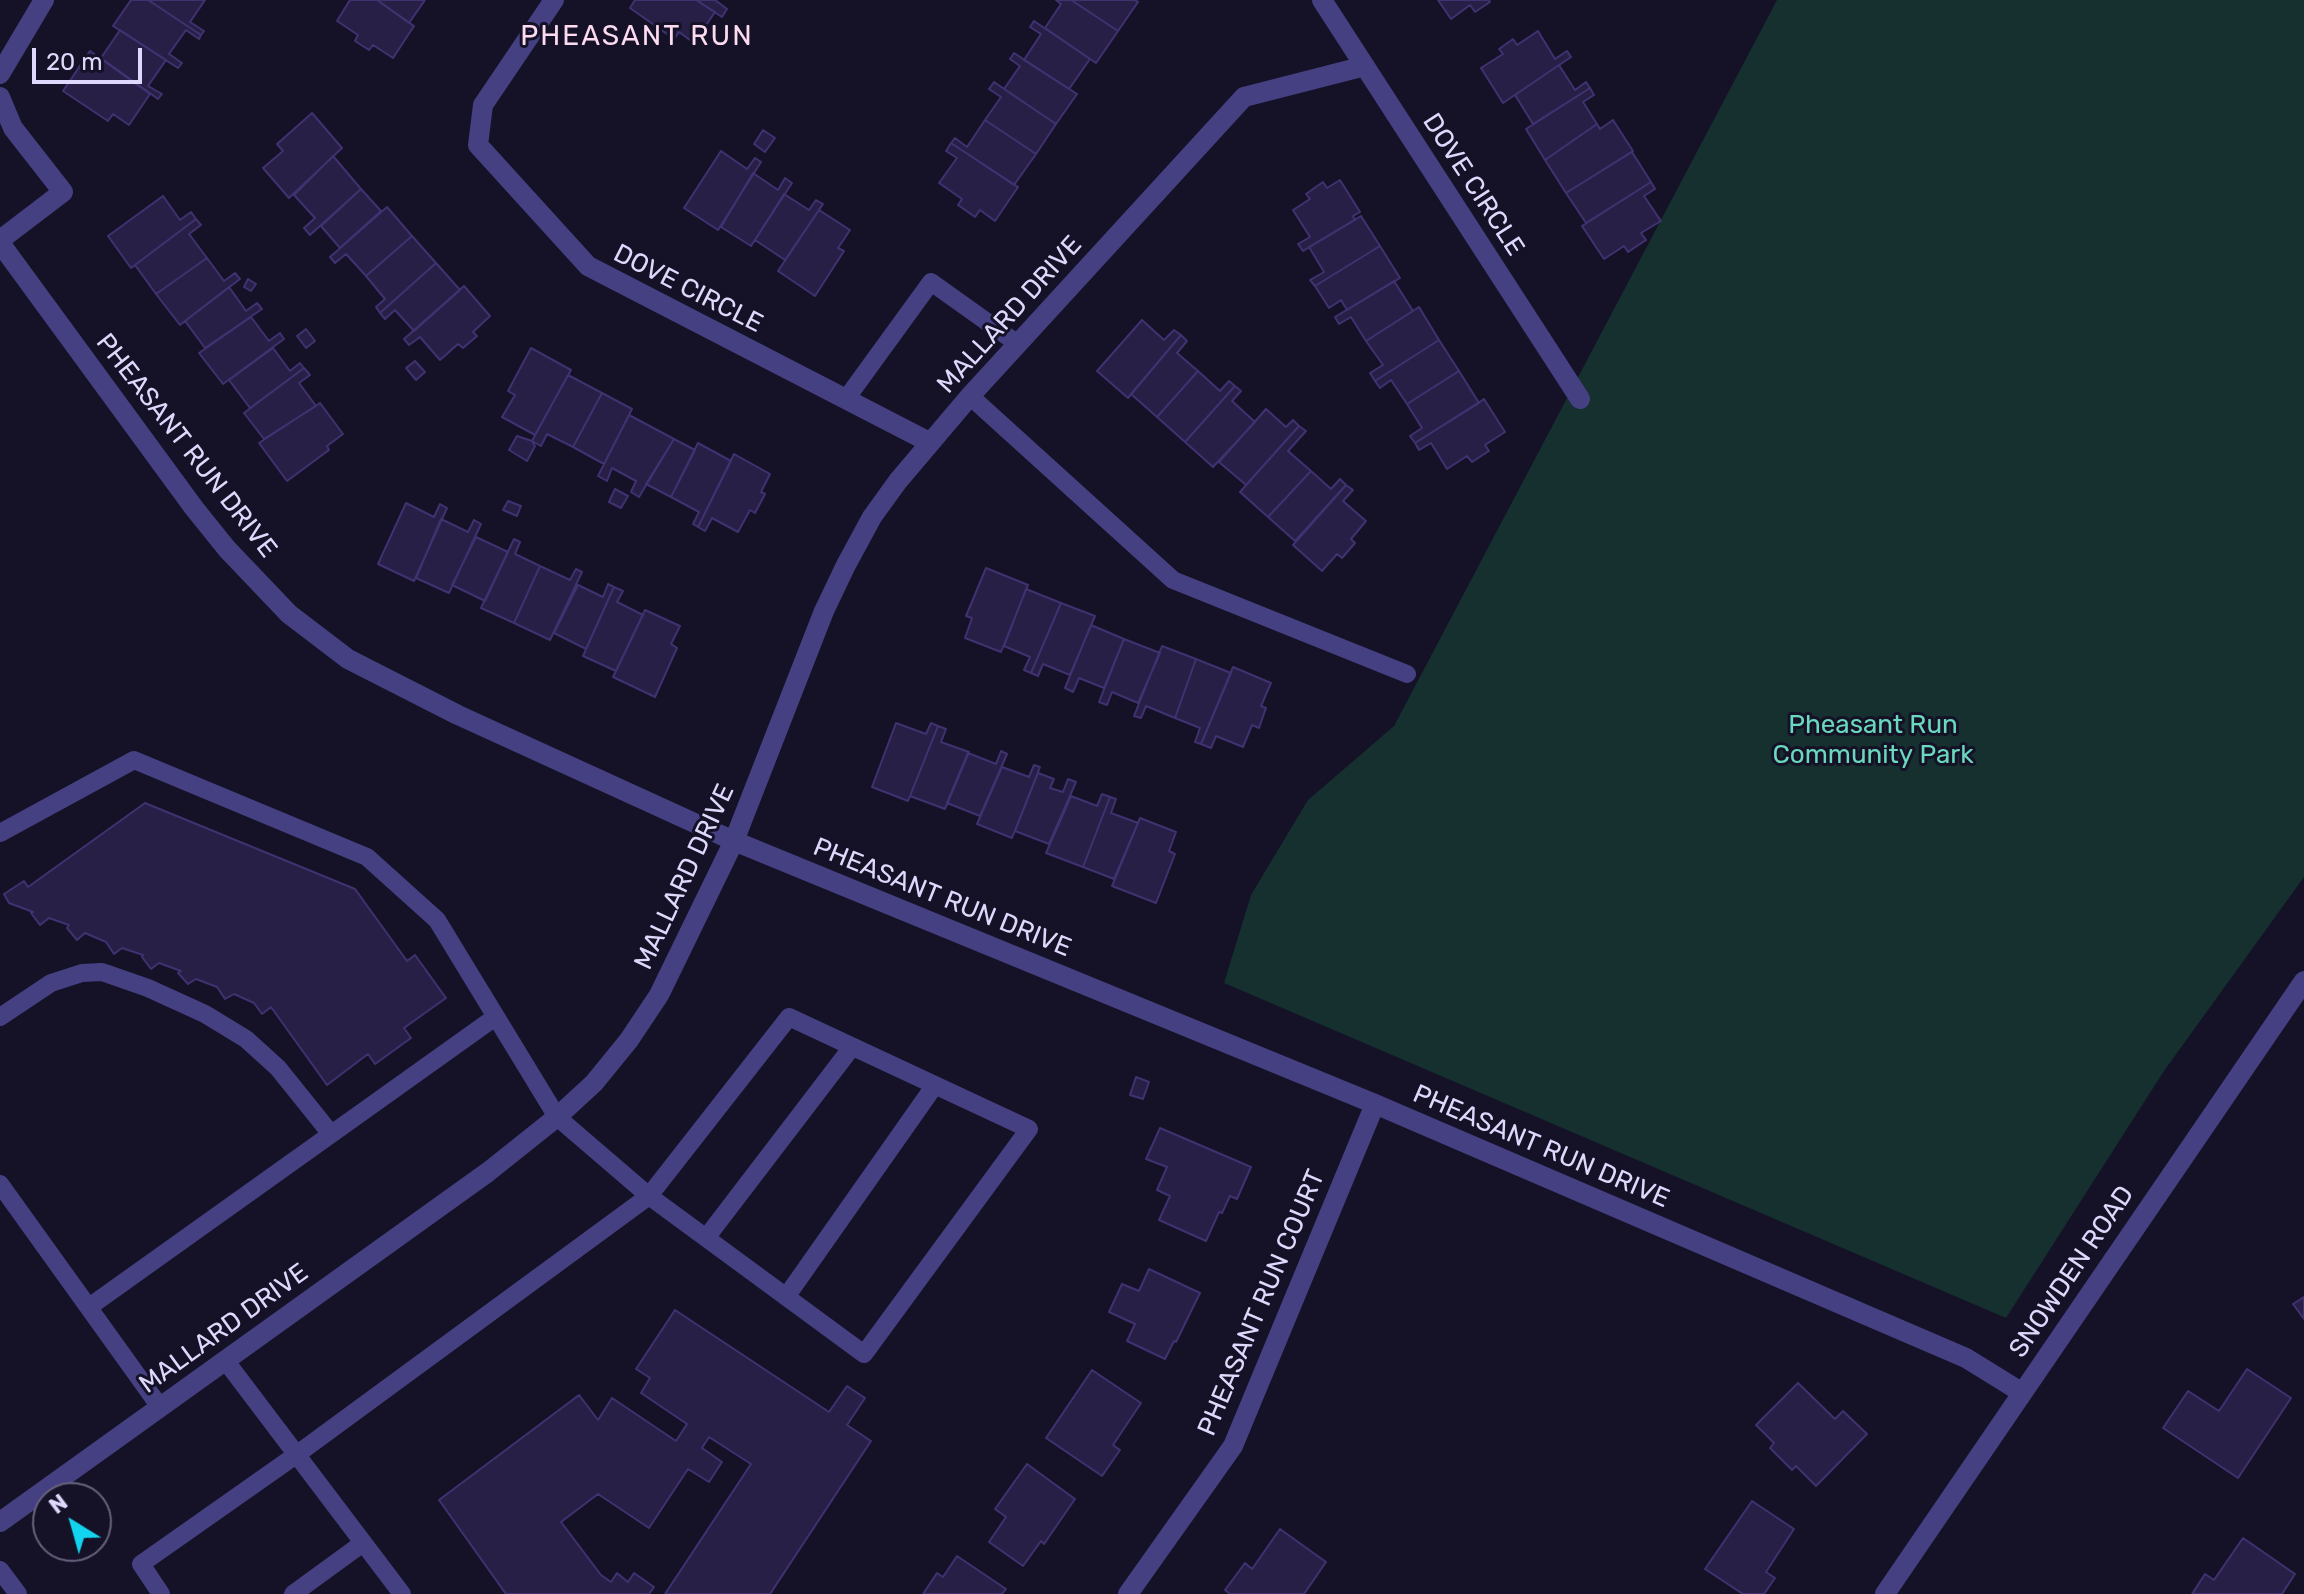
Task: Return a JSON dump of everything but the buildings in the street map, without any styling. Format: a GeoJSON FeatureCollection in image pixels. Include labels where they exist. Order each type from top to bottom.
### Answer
{"type":"FeatureCollection","features":[{"type":"Feature","properties":{"kind":"street"},"geometry":{"type":"LineString","coordinates":[[0,74],[44,0]]}},
{"type":"Feature","properties":{"kind":"street","name":"DOVE CIRCLE"},"geometry":{"type":"LineString","coordinates":[[554,0],[483,105],[478,145],[588,266],[929,442]]}},
{"type":"Feature","properties":{"kind":"street","name":"DOVE CIRCLE"},"geometry":{"type":"LineString","coordinates":[[1322,0],[1580,399]]}},
{"type":"Feature","properties":{"kind":"street","name":"MALLARD DRIVE"},"geometry":{"type":"LineString","coordinates":[[0,1522],[488,1172],[557,1117],[603,1073],[659,995],[734,841],[824,611],[872,517],[929,442],[1244,97],[1365,66]]}},
{"type":"Feature","properties":{"kind":"street"},"geometry":{"type":"LineString","coordinates":[[0,97],[13,128],[63,192],[0,241]]}},
{"type":"Feature","properties":{"kind":"street","name":"PHEASANT RUN DRIVE"},"geometry":{"type":"LineString","coordinates":[[0,241],[202,518],[289,614],[348,659],[395,685],[734,841],[1375,1104],[1966,1358],[2021,1392]]}},
{"type":"Feature","properties":{"kind":"street","name":"SNOWDEN ROAD"},"geometry":{"type":"LineString","coordinates":[[1885,1594],[2304,981]]}},
{"type":"Feature","properties":{"kind":"street","name":"PHEASANT RUN COURT"},"geometry":{"type":"LineString","coordinates":[[1128,1594],[1233,1446],[1375,1104]]}},
{"type":"Feature","properties":{"kind":"lane"},"geometry":{"type":"LineString","coordinates":[[846,399],[931,282],[1018,344]]}},
{"type":"Feature","properties":{"kind":"lane"},"geometry":{"type":"LineString","coordinates":[[970,396],[1173,580],[1407,674]]}},
{"type":"Feature","properties":{"kind":"lane"},"geometry":{"type":"LineString","coordinates":[[0,833],[134,760],[367,857],[437,920],[557,1117],[649,1196],[864,1354],[1029,1129],[789,1017],[649,1196],[296,1455],[141,1564],[161,1594]]}},
{"type":"Feature","properties":{"kind":"lane"},"geometry":{"type":"LineString","coordinates":[[0,1017],[51,983],[82,973],[102,972],[148,988],[205,1014],[246,1039],[278,1068],[331,1134]]}},
{"type":"Feature","properties":{"kind":"lane"},"geometry":{"type":"LineString","coordinates":[[89,1307],[494,1018]]}},
{"type":"Feature","properties":{"kind":"lane"},"geometry":{"type":"LineString","coordinates":[[706,1238],[852,1047]]}},
{"type":"Feature","properties":{"kind":"lane"},"geometry":{"type":"LineString","coordinates":[[786,1297],[935,1085]]}},
{"type":"Feature","properties":{"kind":"lane"},"geometry":{"type":"LineString","coordinates":[[0,1184],[160,1407]]}},
{"type":"Feature","properties":{"kind":"lane"},"geometry":{"type":"LineString","coordinates":[[225,1360],[402,1594]]}},
{"type":"Feature","properties":{"kind":"lane"},"geometry":{"type":"LineString","coordinates":[[293,1594],[363,1543]]}},
{"type":"Feature","properties":{"kind":"lane"},"geometry":{"type":"LineString","coordinates":[[0,1570],[18,1594]]}},
{"type":"Feature","properties":{"kind":"green space","name":"Pheasant Run Community Park"},"geometry":{"type":"Polygon","coordinates":[[[1777,0],[2304,0],[2304,877],[2164,1071],[2006,1318],[1224,983],[1251,895],[1308,800],[1394,726],[1777,0]]]}},
{"type":"Feature","properties":{"kind":"district","name":"PHEASANT RUN"},"geometry":{"type":"Point","coordinates":[637,37]}}]}
